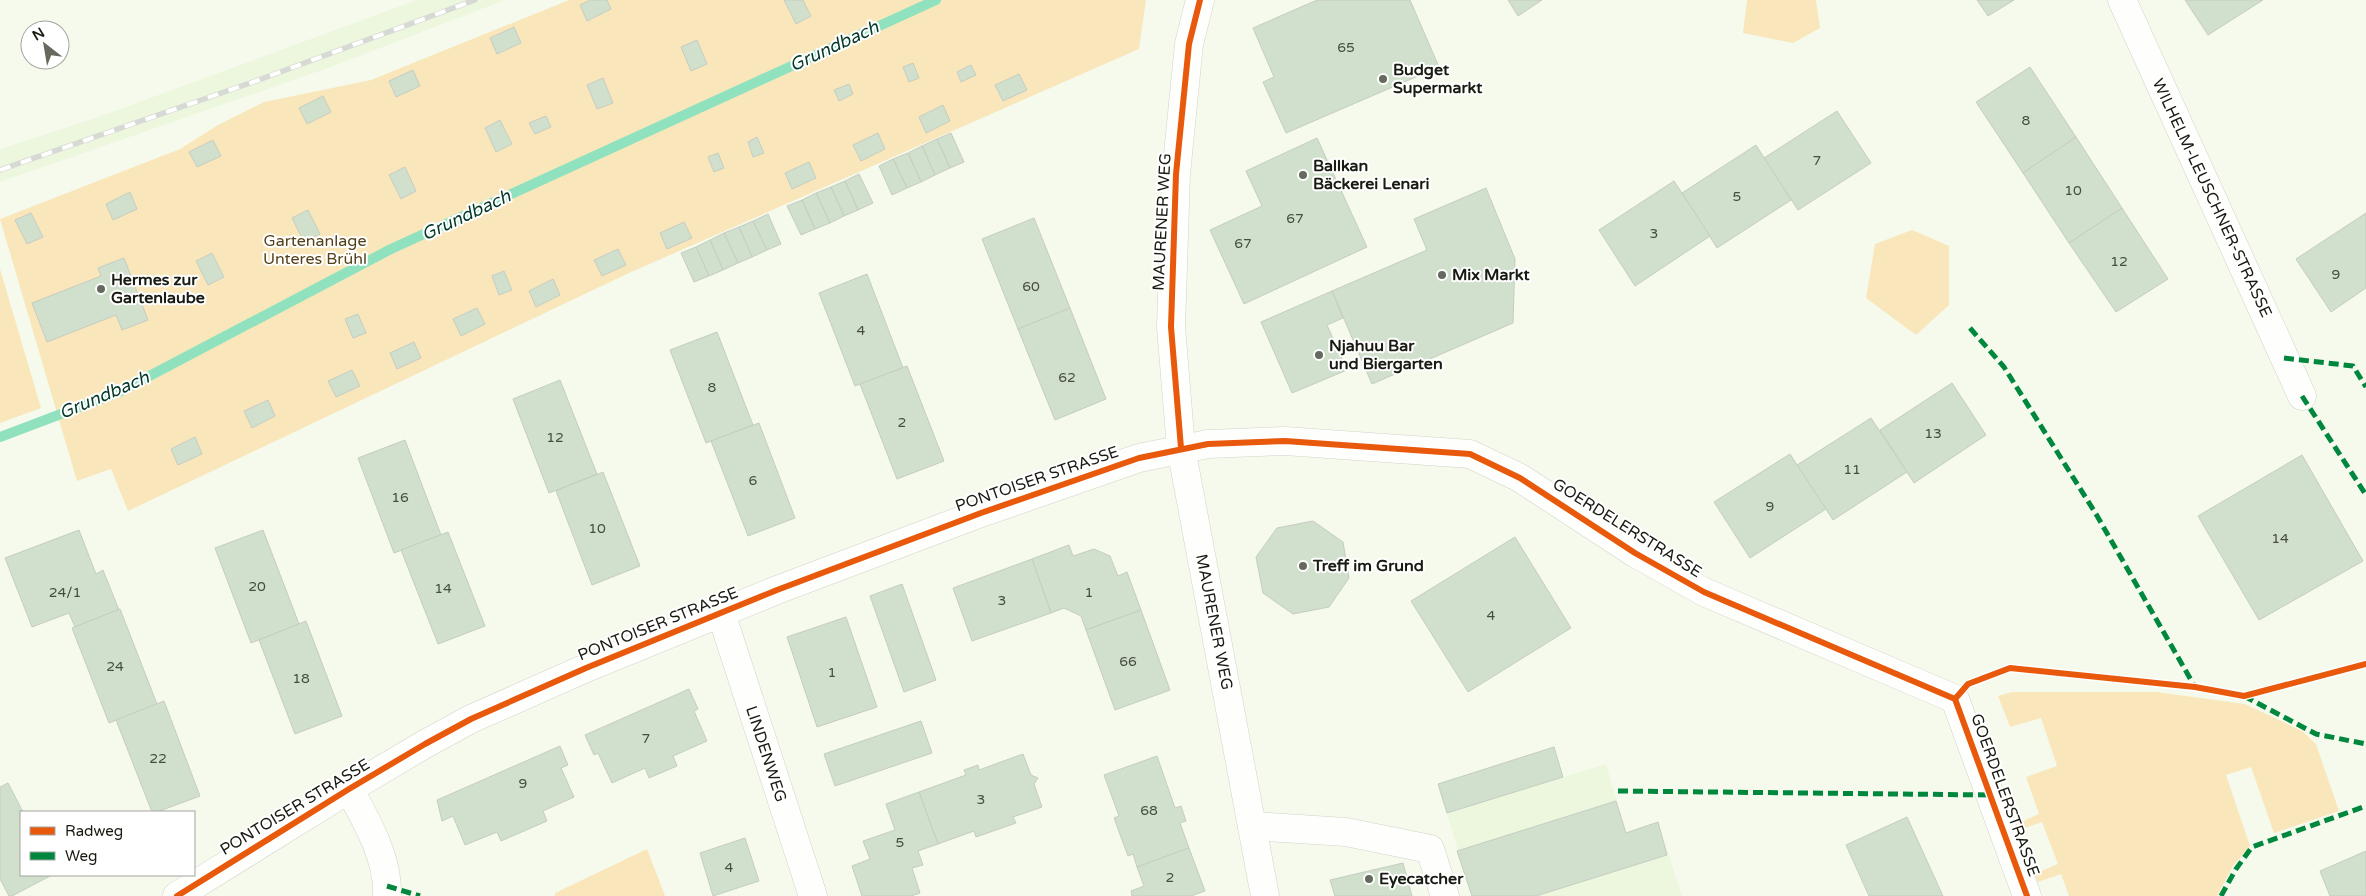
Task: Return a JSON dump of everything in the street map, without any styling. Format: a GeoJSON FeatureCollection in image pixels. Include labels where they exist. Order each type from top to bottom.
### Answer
{"type":"FeatureCollection","features":[{"type":"Feature","properties":{"kind":"street","name":"MAURENER WEG"},"geometry":{"type":"LineString","coordinates":[[1200,0],[1189,44],[1176,174],[1171,327],[1181,448],[1265,896]]}},
{"type":"Feature","properties":{"kind":"street","name":"WILHELM-LEUSCHNER-STRASSE"},"geometry":{"type":"LineString","coordinates":[[2122,0],[2302,396]]}},
{"type":"Feature","properties":{"kind":"street","name":"GOERDELERSTRASSE"},"geometry":{"type":"LineString","coordinates":[[1181,448],[1208,444],[1285,441],[1470,454],[1520,478],[1636,553],[1704,592],[1955,699],[2027,896]]}},
{"type":"Feature","properties":{"kind":"street","name":"PONTOISER STRASSE"},"geometry":{"type":"LineString","coordinates":[[177,896],[349,788],[471,720],[586,668],[721,612],[981,513],[1139,458],[1181,448]]}},
{"type":"Feature","properties":{"kind":"street","name":"LINDENWEG"},"geometry":{"type":"LineString","coordinates":[[721,612],[813,896]]}},
{"type":"Feature","properties":{"kind":"street"},"geometry":{"type":"LineString","coordinates":[[349,788],[366,819],[386,873],[387,896]]}},
{"type":"Feature","properties":{"kind":"street"},"geometry":{"type":"LineString","coordinates":[[1252,826],[1346,832],[1430,849],[1445,896]]}},
{"type":"Feature","properties":{"kind":"shaded area"},"geometry":{"type":"Polygon","coordinates":[[[417,0],[505,0],[331,67],[0,182],[0,149],[93,119],[417,0]]]}},
{"type":"Feature","properties":{"kind":"shaded area"},"geometry":{"type":"Polygon","coordinates":[[[1554,747],[1563,777],[1606,764],[1626,832],[1658,822],[1682,896],[1472,896],[1438,784],[1554,747]]]}},
{"type":"Feature","properties":{"kind":"green space","name":"Gartenanlage Unteres Brühl"},"geometry":{"type":"Polygon","coordinates":[[[569,0],[1146,0],[1139,49],[629,273],[128,511],[111,469],[77,481],[0,219],[180,149],[218,125],[264,102],[371,80],[569,0]]]}},
{"type":"Feature","properties":{"kind":"green space"},"geometry":{"type":"Polygon","coordinates":[[[1747,0],[1816,0],[1820,28],[1793,43],[1743,33],[1747,0]]]}},
{"type":"Feature","properties":{"kind":"green space"},"geometry":{"type":"Polygon","coordinates":[[[1912,230],[1949,246],[1949,305],[1916,335],[1866,298],[1875,244],[1912,230]]]}},
{"type":"Feature","properties":{"kind":"green space"},"geometry":{"type":"Polygon","coordinates":[[[0,269],[41,408],[0,423],[0,269]]]}},
{"type":"Feature","properties":{"kind":"green space"},"geometry":{"type":"Polygon","coordinates":[[[2012,692],[2156,692],[2245,704],[2302,731],[2316,744],[2339,811],[2274,833],[2251,767],[2226,775],[2250,846],[2233,866],[2217,896],[2069,896],[2061,874],[2038,882],[2034,874],[2058,864],[2042,822],[2016,831],[2014,825],[2039,814],[2026,777],[2057,766],[2041,718],[2010,727],[1998,696],[2012,692]]]}},
{"type":"Feature","properties":{"kind":"green space"},"geometry":{"type":"Polygon","coordinates":[[[647,849],[665,896],[555,896],[555,893],[647,849]]]}},
{"type":"Feature","properties":{"kind":"building"},"geometry":{"type":"Polygon","coordinates":[[[590,0],[607,0],[611,9],[587,21],[580,5],[590,0]]]}},
{"type":"Feature","properties":{"kind":"building"},"geometry":{"type":"Polygon","coordinates":[[[784,0],[803,0],[811,16],[796,24],[784,0]]]}},
{"type":"Feature","properties":{"kind":"building"},"geometry":{"type":"Polygon","coordinates":[[[1317,0],[1410,0],[1439,67],[1286,133],[1263,82],[1274,77],[1253,28],[1317,0]]]}},
{"type":"Feature","properties":{"kind":"building"},"geometry":{"type":"Polygon","coordinates":[[[1508,0],[1542,0],[1518,16],[1508,0]]]}},
{"type":"Feature","properties":{"kind":"building"},"geometry":{"type":"Polygon","coordinates":[[[1977,0],[2014,0],[1988,16],[1977,0]]]}},
{"type":"Feature","properties":{"kind":"building"},"geometry":{"type":"Polygon","coordinates":[[[2185,0],[2263,0],[2208,35],[2185,0]]]}},
{"type":"Feature","properties":{"kind":"building"},"geometry":{"type":"Polygon","coordinates":[[[514,27],[521,43],[497,54],[490,38],[514,27]]]}},
{"type":"Feature","properties":{"kind":"building"},"geometry":{"type":"Polygon","coordinates":[[[697,40],[707,64],[691,71],[681,47],[697,40]]]}},
{"type":"Feature","properties":{"kind":"building"},"geometry":{"type":"Polygon","coordinates":[[[913,63],[919,78],[909,82],[903,67],[913,63]]]}},
{"type":"Feature","properties":{"kind":"building"},"geometry":{"type":"Polygon","coordinates":[[[971,65],[976,75],[961,82],[957,72],[971,65]]]}},
{"type":"Feature","properties":{"kind":"building"},"geometry":{"type":"Polygon","coordinates":[[[2030,67],[2076,137],[2023,173],[1976,102],[2030,67]]]}},
{"type":"Feature","properties":{"kind":"building"},"geometry":{"type":"Polygon","coordinates":[[[413,70],[420,86],[396,97],[389,81],[413,70]]]}},
{"type":"Feature","properties":{"kind":"building"},"geometry":{"type":"Polygon","coordinates":[[[1019,74],[1027,90],[1003,101],[995,85],[1019,74]]]}},
{"type":"Feature","properties":{"kind":"building"},"geometry":{"type":"Polygon","coordinates":[[[603,78],[613,103],[597,109],[587,85],[603,78]]]}},
{"type":"Feature","properties":{"kind":"building"},"geometry":{"type":"Polygon","coordinates":[[[849,84],[853,94],[839,101],[834,90],[849,84]]]}},
{"type":"Feature","properties":{"kind":"building"},"geometry":{"type":"Polygon","coordinates":[[[323,96],[331,112],[307,124],[299,108],[323,96]]]}},
{"type":"Feature","properties":{"kind":"building"},"geometry":{"type":"Polygon","coordinates":[[[943,105],[950,121],[926,133],[919,117],[943,105]]]}},
{"type":"Feature","properties":{"kind":"building"},"geometry":{"type":"Polygon","coordinates":[[[1837,111],[1871,163],[1798,210],[1764,158],[1837,111]]]}},
{"type":"Feature","properties":{"kind":"building"},"geometry":{"type":"Polygon","coordinates":[[[546,116],[551,127],[535,134],[529,123],[546,116]]]}},
{"type":"Feature","properties":{"kind":"building"},"geometry":{"type":"Polygon","coordinates":[[[500,120],[512,144],[496,152],[485,128],[500,120]]]}},
{"type":"Feature","properties":{"kind":"building"},"geometry":{"type":"Polygon","coordinates":[[[878,133],[885,149],[861,161],[853,145],[878,133]]]}},
{"type":"Feature","properties":{"kind":"building"},"geometry":{"type":"Polygon","coordinates":[[[951,133],[964,162],[950,168],[937,139],[951,133]]]}},
{"type":"Feature","properties":{"kind":"building"},"geometry":{"type":"Polygon","coordinates":[[[757,137],[764,153],[753,157],[748,142],[757,137]]]}},
{"type":"Feature","properties":{"kind":"building"},"geometry":{"type":"Polygon","coordinates":[[[2076,137],[2122,208],[2069,243],[2023,173],[2076,137]]]}},
{"type":"Feature","properties":{"kind":"building"},"geometry":{"type":"Polygon","coordinates":[[[1317,138],[1367,247],[1244,304],[1210,230],[1262,206],[1246,171],[1317,138]]]}},
{"type":"Feature","properties":{"kind":"building"},"geometry":{"type":"Polygon","coordinates":[[[937,139],[950,168],[935,175],[922,146],[937,139]]]}},
{"type":"Feature","properties":{"kind":"building"},"geometry":{"type":"Polygon","coordinates":[[[213,140],[221,156],[197,167],[189,152],[213,140]]]}},
{"type":"Feature","properties":{"kind":"building"},"geometry":{"type":"Polygon","coordinates":[[[1756,145],[1791,200],[1717,248],[1682,193],[1756,145]]]}},
{"type":"Feature","properties":{"kind":"building"},"geometry":{"type":"Polygon","coordinates":[[[922,146],[935,175],[921,182],[908,153],[922,146]]]}},
{"type":"Feature","properties":{"kind":"building"},"geometry":{"type":"Polygon","coordinates":[[[718,153],[724,168],[714,172],[708,157],[718,153]]]}},
{"type":"Feature","properties":{"kind":"building"},"geometry":{"type":"Polygon","coordinates":[[[908,153],[921,182],[907,188],[893,159],[908,153]]]}},
{"type":"Feature","properties":{"kind":"building"},"geometry":{"type":"Polygon","coordinates":[[[893,159],[907,188],[892,195],[879,166],[893,159]]]}},
{"type":"Feature","properties":{"kind":"building"},"geometry":{"type":"Polygon","coordinates":[[[809,162],[816,178],[792,189],[785,173],[809,162]]]}},
{"type":"Feature","properties":{"kind":"building"},"geometry":{"type":"Polygon","coordinates":[[[405,167],[416,191],[401,199],[389,175],[405,167]]]}},
{"type":"Feature","properties":{"kind":"building"},"geometry":{"type":"Polygon","coordinates":[[[859,174],[873,203],[858,210],[845,181],[859,174]]]}},
{"type":"Feature","properties":{"kind":"building"},"geometry":{"type":"Polygon","coordinates":[[[845,181],[858,210],[844,216],[831,187],[845,181]]]}},
{"type":"Feature","properties":{"kind":"building"},"geometry":{"type":"Polygon","coordinates":[[[1674,181],[1710,236],[1635,286],[1599,230],[1674,181]]]}},
{"type":"Feature","properties":{"kind":"building"},"geometry":{"type":"Polygon","coordinates":[[[831,187],[844,216],[830,223],[816,193],[831,187]]]}},
{"type":"Feature","properties":{"kind":"building","name":"Mix Markt"},"geometry":{"type":"Polygon","coordinates":[[[1486,188],[1515,259],[1513,323],[1372,384],[1332,291],[1427,250],[1414,219],[1486,188]]]}},
{"type":"Feature","properties":{"kind":"building"},"geometry":{"type":"Polygon","coordinates":[[[130,192],[137,209],[113,220],[106,204],[130,192]]]}},
{"type":"Feature","properties":{"kind":"building"},"geometry":{"type":"Polygon","coordinates":[[[816,193],[830,223],[815,229],[802,200],[816,193]]]}},
{"type":"Feature","properties":{"kind":"building"},"geometry":{"type":"Polygon","coordinates":[[[802,200],[815,229],[801,235],[787,206],[802,200]]]}},
{"type":"Feature","properties":{"kind":"building"},"geometry":{"type":"Polygon","coordinates":[[[2122,208],[2168,279],[2116,312],[2069,243],[2122,208]]]}},
{"type":"Feature","properties":{"kind":"building"},"geometry":{"type":"Polygon","coordinates":[[[308,210],[320,234],[304,242],[292,218],[308,210]]]}},
{"type":"Feature","properties":{"kind":"building"},"geometry":{"type":"Polygon","coordinates":[[[31,213],[43,237],[27,244],[15,220],[31,213]]]}},
{"type":"Feature","properties":{"kind":"building"},"geometry":{"type":"Polygon","coordinates":[[[2366,213],[2366,288],[2331,312],[2296,259],[2366,213]]]}},
{"type":"Feature","properties":{"kind":"building"},"geometry":{"type":"Polygon","coordinates":[[[768,214],[781,244],[767,250],[753,221],[768,214]]]}},
{"type":"Feature","properties":{"kind":"building"},"geometry":{"type":"Polygon","coordinates":[[[1034,218],[1070,308],[1018,329],[982,239],[1034,218]]]}},
{"type":"Feature","properties":{"kind":"building"},"geometry":{"type":"Polygon","coordinates":[[[753,221],[767,250],[752,257],[739,227],[753,221]]]}},
{"type":"Feature","properties":{"kind":"building"},"geometry":{"type":"Polygon","coordinates":[[[684,222],[692,238],[667,249],[660,233],[684,222]]]}},
{"type":"Feature","properties":{"kind":"building"},"geometry":{"type":"Polygon","coordinates":[[[739,227],[752,257],[738,263],[724,233],[739,227]]]}},
{"type":"Feature","properties":{"kind":"building"},"geometry":{"type":"Polygon","coordinates":[[[724,233],[738,263],[723,270],[710,240],[724,233]]]}},
{"type":"Feature","properties":{"kind":"building"},"geometry":{"type":"Polygon","coordinates":[[[710,240],[723,270],[709,276],[696,247],[710,240]]]}},
{"type":"Feature","properties":{"kind":"building"},"geometry":{"type":"Polygon","coordinates":[[[696,247],[709,276],[694,282],[681,253],[696,247]]]}},
{"type":"Feature","properties":{"kind":"building"},"geometry":{"type":"Polygon","coordinates":[[[618,249],[626,265],[602,276],[594,260],[618,249]]]}},
{"type":"Feature","properties":{"kind":"building"},"geometry":{"type":"Polygon","coordinates":[[[212,253],[224,277],[208,285],[196,261],[212,253]]]}},
{"type":"Feature","properties":{"kind":"building","name":"Hermes zur Gartenlaube"},"geometry":{"type":"Polygon","coordinates":[[[124,258],[148,320],[122,330],[116,315],[47,342],[32,303],[101,276],[98,268],[124,258]]]}},
{"type":"Feature","properties":{"kind":"building"},"geometry":{"type":"Polygon","coordinates":[[[504,271],[512,290],[499,295],[492,276],[504,271]]]}},
{"type":"Feature","properties":{"kind":"building"},"geometry":{"type":"Polygon","coordinates":[[[867,274],[903,368],[855,386],[819,293],[867,274]]]}},
{"type":"Feature","properties":{"kind":"building"},"geometry":{"type":"Polygon","coordinates":[[[553,279],[560,295],[536,307],[529,291],[553,279]]]}},
{"type":"Feature","properties":{"kind":"building"},"geometry":{"type":"Polygon","coordinates":[[[1332,291],[1343,318],[1327,325],[1347,370],[1292,393],[1261,322],[1332,291]]]}},
{"type":"Feature","properties":{"kind":"building"},"geometry":{"type":"Polygon","coordinates":[[[477,308],[485,324],[461,336],[453,319],[477,308]]]}},
{"type":"Feature","properties":{"kind":"building"},"geometry":{"type":"Polygon","coordinates":[[[1070,308],[1106,399],[1055,420],[1018,329],[1070,308]]]}},
{"type":"Feature","properties":{"kind":"building"},"geometry":{"type":"Polygon","coordinates":[[[358,314],[366,333],[353,338],[345,319],[358,314]]]}},
{"type":"Feature","properties":{"kind":"building"},"geometry":{"type":"Polygon","coordinates":[[[717,332],[753,425],[706,443],[670,350],[717,332]]]}},
{"type":"Feature","properties":{"kind":"building"},"geometry":{"type":"Polygon","coordinates":[[[414,342],[421,358],[397,369],[390,353],[414,342]]]}},
{"type":"Feature","properties":{"kind":"building"},"geometry":{"type":"Polygon","coordinates":[[[907,366],[944,461],[897,479],[860,384],[907,366]]]}},
{"type":"Feature","properties":{"kind":"building"},"geometry":{"type":"Polygon","coordinates":[[[352,370],[360,386],[336,397],[328,381],[352,370]]]}},
{"type":"Feature","properties":{"kind":"building"},"geometry":{"type":"Polygon","coordinates":[[[560,380],[597,474],[549,493],[513,399],[560,380]]]}},
{"type":"Feature","properties":{"kind":"building"},"geometry":{"type":"Polygon","coordinates":[[[1952,383],[1986,435],[1914,483],[1880,430],[1952,383]]]}},
{"type":"Feature","properties":{"kind":"building"},"geometry":{"type":"Polygon","coordinates":[[[268,400],[275,416],[252,428],[244,411],[268,400]]]}},
{"type":"Feature","properties":{"kind":"building"},"geometry":{"type":"Polygon","coordinates":[[[1871,418],[1907,472],[1833,520],[1797,465],[1871,418]]]}},
{"type":"Feature","properties":{"kind":"building"},"geometry":{"type":"Polygon","coordinates":[[[759,423],[795,518],[748,536],[711,441],[759,423]]]}},
{"type":"Feature","properties":{"kind":"building"},"geometry":{"type":"Polygon","coordinates":[[[195,437],[202,454],[178,465],[171,449],[195,437]]]}},
{"type":"Feature","properties":{"kind":"building"},"geometry":{"type":"Polygon","coordinates":[[[405,440],[441,535],[394,553],[358,458],[405,440]]]}},
{"type":"Feature","properties":{"kind":"building"},"geometry":{"type":"Polygon","coordinates":[[[1790,454],[1826,509],[1750,558],[1714,502],[1790,454]]]}},
{"type":"Feature","properties":{"kind":"building"},"geometry":{"type":"Polygon","coordinates":[[[2302,455],[2363,561],[2259,620],[2198,516],[2302,455]]]}},
{"type":"Feature","properties":{"kind":"building"},"geometry":{"type":"Polygon","coordinates":[[[603,472],[640,566],[592,585],[556,491],[603,472]]]}},
{"type":"Feature","properties":{"kind":"building","name":"Treff im Grund"},"geometry":{"type":"Polygon","coordinates":[[[1313,521],[1343,542],[1349,578],[1329,607],[1293,614],[1263,593],[1256,557],[1277,528],[1313,521]]]}},
{"type":"Feature","properties":{"kind":"building"},"geometry":{"type":"Polygon","coordinates":[[[79,530],[96,574],[103,570],[119,610],[75,627],[69,613],[32,627],[5,558],[79,530]]]}},
{"type":"Feature","properties":{"kind":"building"},"geometry":{"type":"Polygon","coordinates":[[[263,530],[299,624],[251,643],[215,548],[263,530]]]}},
{"type":"Feature","properties":{"kind":"building"},"geometry":{"type":"Polygon","coordinates":[[[448,532],[485,626],[438,644],[401,550],[448,532]]]}},
{"type":"Feature","properties":{"kind":"building"},"geometry":{"type":"Polygon","coordinates":[[[1515,537],[1571,628],[1468,692],[1411,601],[1515,537]]]}},
{"type":"Feature","properties":{"kind":"building"},"geometry":{"type":"Polygon","coordinates":[[[1069,545],[1073,556],[1094,549],[1110,556],[1118,576],[1127,572],[1141,610],[1086,630],[1081,616],[1064,608],[1051,613],[1032,559],[1069,545]]]}},
{"type":"Feature","properties":{"kind":"building"},"geometry":{"type":"Polygon","coordinates":[[[1032,559],[1051,613],[972,641],[953,588],[1032,559]]]}},
{"type":"Feature","properties":{"kind":"building"},"geometry":{"type":"Polygon","coordinates":[[[902,584],[936,680],[904,692],[870,596],[902,584]]]}},
{"type":"Feature","properties":{"kind":"building"},"geometry":{"type":"Polygon","coordinates":[[[120,609],[157,704],[109,723],[72,628],[120,609]]]}},
{"type":"Feature","properties":{"kind":"building"},"geometry":{"type":"Polygon","coordinates":[[[1141,610],[1170,690],[1115,710],[1086,630],[1141,610]]]}},
{"type":"Feature","properties":{"kind":"building"},"geometry":{"type":"Polygon","coordinates":[[[846,617],[877,707],[817,727],[787,637],[846,617]]]}},
{"type":"Feature","properties":{"kind":"building"},"geometry":{"type":"Polygon","coordinates":[[[306,621],[342,716],[295,734],[259,640],[306,621]]]}},
{"type":"Feature","properties":{"kind":"building"},"geometry":{"type":"Polygon","coordinates":[[[689,689],[698,709],[694,711],[707,741],[673,756],[677,766],[649,778],[645,768],[612,783],[598,753],[594,755],[585,735],[689,689]]]}},
{"type":"Feature","properties":{"kind":"building"},"geometry":{"type":"Polygon","coordinates":[[[164,701],[200,796],[160,811],[152,811],[116,720],[164,701]]]}},
{"type":"Feature","properties":{"kind":"building"},"geometry":{"type":"Polygon","coordinates":[[[921,721],[932,753],[835,786],[824,754],[921,721]]]}},
{"type":"Feature","properties":{"kind":"building"},"geometry":{"type":"Polygon","coordinates":[[[560,746],[568,765],[561,768],[574,797],[543,811],[547,821],[501,841],[497,832],[465,845],[453,816],[442,821],[437,800],[560,746]]]}},
{"type":"Feature","properties":{"kind":"building"},"geometry":{"type":"Polygon","coordinates":[[[1554,747],[1563,777],[1447,813],[1438,784],[1554,747]]]}},
{"type":"Feature","properties":{"kind":"building"},"geometry":{"type":"Polygon","coordinates":[[[1023,754],[1031,775],[1038,778],[1034,784],[1042,807],[1013,817],[1016,823],[976,837],[974,831],[938,844],[919,792],[966,775],[964,770],[978,765],[979,770],[1023,754]]]}},
{"type":"Feature","properties":{"kind":"building"},"geometry":{"type":"Polygon","coordinates":[[[1157,756],[1175,808],[1181,806],[1186,821],[1180,823],[1189,848],[1137,867],[1133,854],[1128,856],[1114,818],[1119,816],[1104,775],[1157,756]]]}},
{"type":"Feature","properties":{"kind":"building"},"geometry":{"type":"Polygon","coordinates":[[[8,783],[22,811],[20,811],[20,876],[50,876],[12,896],[9,896],[0,879],[0,787],[8,783]]]}},
{"type":"Feature","properties":{"kind":"building"},"geometry":{"type":"Polygon","coordinates":[[[919,792],[938,844],[918,851],[923,865],[912,868],[920,893],[911,896],[862,896],[852,866],[870,859],[863,841],[895,830],[886,804],[919,792]]]}},
{"type":"Feature","properties":{"kind":"building"},"geometry":{"type":"Polygon","coordinates":[[[1616,801],[1626,833],[1658,822],[1667,855],[1536,896],[1472,896],[1457,851],[1616,801]]]}},
{"type":"Feature","properties":{"kind":"building"},"geometry":{"type":"Polygon","coordinates":[[[1907,817],[1943,896],[1869,896],[1846,845],[1907,817]]]}},
{"type":"Feature","properties":{"kind":"building"},"geometry":{"type":"Polygon","coordinates":[[[745,838],[759,881],[713,896],[700,853],[745,838]]]}},
{"type":"Feature","properties":{"kind":"building"},"geometry":{"type":"Polygon","coordinates":[[[1189,848],[1205,891],[1191,896],[1132,896],[1131,891],[1144,886],[1137,867],[1189,848]]]}},
{"type":"Feature","properties":{"kind":"building"},"geometry":{"type":"Polygon","coordinates":[[[2366,851],[2366,896],[2330,896],[2320,871],[2366,851]]]}},
{"type":"Feature","properties":{"kind":"building"},"geometry":{"type":"Polygon","coordinates":[[[1403,863],[1412,896],[1335,896],[1330,880],[1403,863]]]}},
{"type":"Feature","properties":{"kind":"waterway","name":"Grundbach"},"geometry":{"type":"LineString","coordinates":[[0,437],[119,392],[391,249],[936,0]]}},
{"type":"Feature","properties":{"kind":"railway"},"geometry":{"type":"LineString","coordinates":[[0,170],[253,82],[475,0]]}},
{"type":"Feature","properties":{"kind":"marked path"},"geometry":{"type":"LineString","coordinates":[[1970,328],[2004,367],[2096,514],[2195,687]]}},
{"type":"Feature","properties":{"kind":"marked path"},"geometry":{"type":"LineString","coordinates":[[2284,358],[2353,366],[2366,387]]}},
{"type":"Feature","properties":{"kind":"marked path"},"geometry":{"type":"LineString","coordinates":[[2302,396],[2366,495]]}},
{"type":"Feature","properties":{"kind":"marked path"},"geometry":{"type":"LineString","coordinates":[[2244,696],[2316,734],[2366,744]]}},
{"type":"Feature","properties":{"kind":"marked path"},"geometry":{"type":"LineString","coordinates":[[1618,791],[1992,795]]}},
{"type":"Feature","properties":{"kind":"marked path"},"geometry":{"type":"LineString","coordinates":[[2221,896],[2236,869],[2252,847],[2366,806]]}},
{"type":"Feature","properties":{"kind":"marked path"},"geometry":{"type":"LineString","coordinates":[[387,886],[420,896]]}},
{"type":"Feature","properties":{"kind":"cycle path"},"geometry":{"type":"LineString","coordinates":[[1181,448],[1171,327],[1176,174],[1189,44],[1200,0]]}},
{"type":"Feature","properties":{"kind":"cycle path"},"geometry":{"type":"LineString","coordinates":[[177,896],[425,744],[471,719],[586,668],[777,590],[981,513],[1139,458],[1208,444],[1285,441],[1470,454],[1520,478],[1635,553],[1704,592],[1955,699],[2027,896]]}},
{"type":"Feature","properties":{"kind":"cycle path"},"geometry":{"type":"LineString","coordinates":[[1955,699],[1968,684],[2010,668],[2195,687],[2244,696],[2366,664]]}},
{"type":"Feature","properties":{"kind":"place","name":"Budget Supermarkt"},"geometry":{"type":"Point","coordinates":[1383,79]}},
{"type":"Feature","properties":{"kind":"place","name":"Ballkan Bäckerei Lenari"},"geometry":{"type":"Point","coordinates":[1303,175]}},
{"type":"Feature","properties":{"kind":"place","name":"Mix Markt"},"geometry":{"type":"Point","coordinates":[1442,275]}},
{"type":"Feature","properties":{"kind":"place","name":"Hermes zur Gartenlaube"},"geometry":{"type":"Point","coordinates":[101,289]}},
{"type":"Feature","properties":{"kind":"place","name":"Njahuu Bar und Biergarten"},"geometry":{"type":"Point","coordinates":[1319,355]}},
{"type":"Feature","properties":{"kind":"place","name":"Treff im Grund"},"geometry":{"type":"Point","coordinates":[1303,566]}},
{"type":"Feature","properties":{"kind":"place","name":"Eyecatcher"},"geometry":{"type":"Point","coordinates":[1369,879]}}]}
